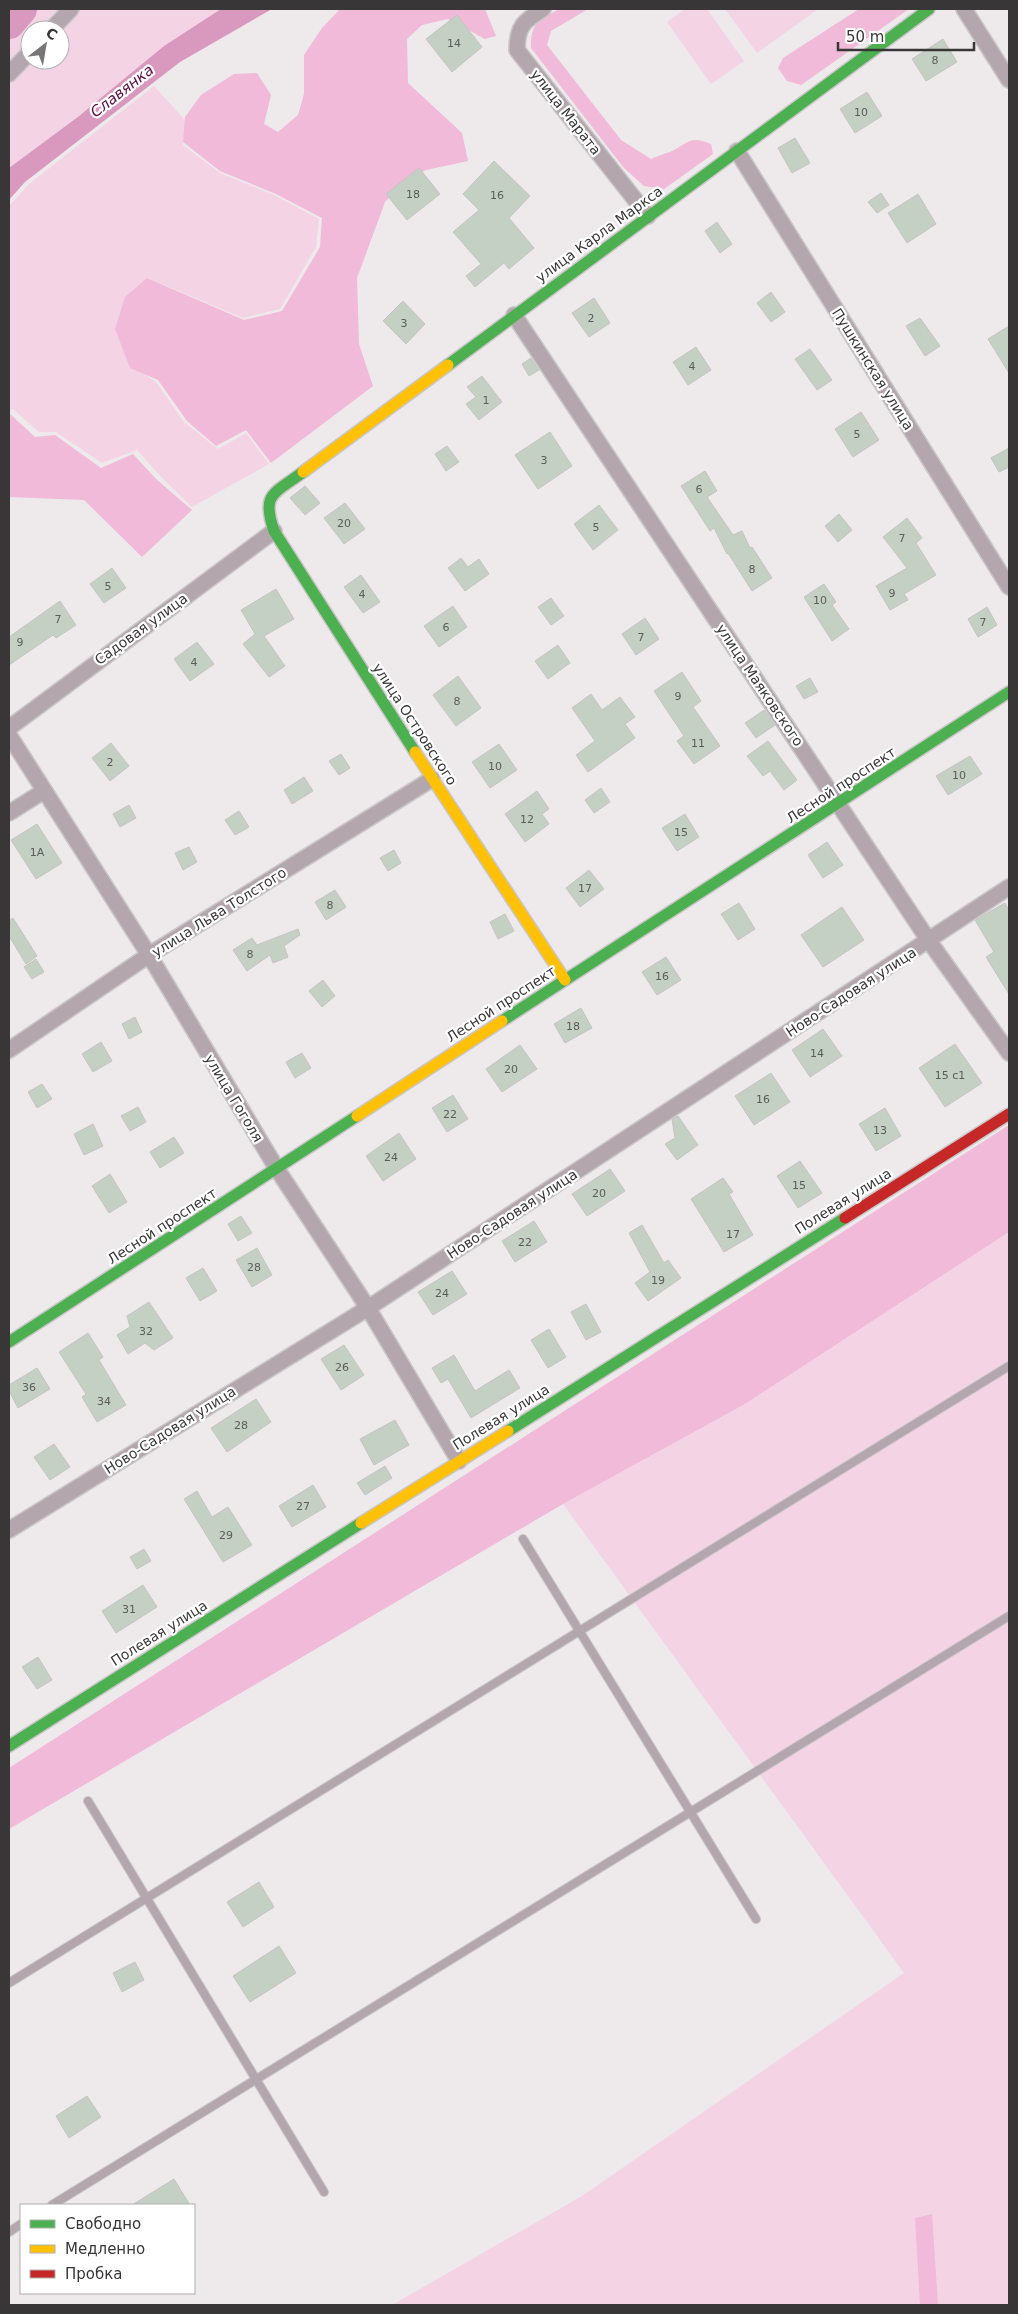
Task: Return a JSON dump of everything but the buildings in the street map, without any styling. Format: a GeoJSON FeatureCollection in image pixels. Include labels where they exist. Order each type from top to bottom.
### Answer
{"type":"FeatureCollection","features":[{"type":"Feature","properties":{"kind":"street"},"geometry":{"type":"LineString","coordinates":[[61,20],[71,9]]}},
{"type":"Feature","properties":{"kind":"street","name":"улица Марата"},"geometry":{"type":"LineString","coordinates":[[543,9],[527,19],[517,34],[517,50],[648,216]]}},
{"type":"Feature","properties":{"kind":"street","name":"улица Карла Маркса"},"geometry":{"type":"LineString","coordinates":[[286,482],[928,9]]}},
{"type":"Feature","properties":{"kind":"street"},"geometry":{"type":"LineString","coordinates":[[964,9],[1009,80]]}},
{"type":"Feature","properties":{"kind":"street"},"geometry":{"type":"LineString","coordinates":[[9,74],[20,62]]}},
{"type":"Feature","properties":{"kind":"street","name":"Пушкинская улица"},"geometry":{"type":"LineString","coordinates":[[737,151],[1009,587]]}},
{"type":"Feature","properties":{"kind":"street","name":"улица Маяковского"},"geometry":{"type":"LineString","coordinates":[[514,315],[929,941],[1009,1053]]}},
{"type":"Feature","properties":{"kind":"street","name":"улица Островского"},"geometry":{"type":"LineString","coordinates":[[286,482],[272,494],[267,510],[274,531],[432,779],[565,980]]}},
{"type":"Feature","properties":{"kind":"street","name":"Садовая улица"},"geometry":{"type":"LineString","coordinates":[[9,728],[274,531]]}},
{"type":"Feature","properties":{"kind":"street","name":"Лесной проспект"},"geometry":{"type":"LineString","coordinates":[[9,1342],[1009,692]]}},
{"type":"Feature","properties":{"kind":"street","name":"улица Гоголя"},"geometry":{"type":"LineString","coordinates":[[9,735],[149,955],[277,1169],[368,1308],[459,1461]]}},
{"type":"Feature","properties":{"kind":"street","name":"улица Льва Толстого"},"geometry":{"type":"LineString","coordinates":[[9,1050],[149,955],[432,779]]}},
{"type":"Feature","properties":{"kind":"street"},"geometry":{"type":"LineString","coordinates":[[9,813],[44,791]]}},
{"type":"Feature","properties":{"kind":"street","name":"Ново-Садовая улица"},"geometry":{"type":"LineString","coordinates":[[9,1530],[368,1308],[1009,887]]}},
{"type":"Feature","properties":{"kind":"street","name":"Полевая улица"},"geometry":{"type":"LineString","coordinates":[[9,1746],[1009,1114]]}},
{"type":"Feature","properties":{"kind":"lane"},"geometry":{"type":"LineString","coordinates":[[9,1983],[1009,1366]]}},
{"type":"Feature","properties":{"kind":"lane"},"geometry":{"type":"LineString","coordinates":[[523,1539],[756,1919]]}},
{"type":"Feature","properties":{"kind":"lane"},"geometry":{"type":"LineString","coordinates":[[54,2204],[1009,1616]]}},
{"type":"Feature","properties":{"kind":"lane"},"geometry":{"type":"LineString","coordinates":[[88,1801],[324,2192]]}},
{"type":"Feature","properties":{"kind":"lane"},"geometry":{"type":"LineString","coordinates":[[9,2232],[20,2225]]}},
{"type":"Feature","properties":{"kind":"shaded area"},"geometry":{"type":"Polygon","coordinates":[[[21,9],[221,9],[9,168],[9,23],[21,9]]]}},
{"type":"Feature","properties":{"kind":"shaded area"},"geometry":{"type":"Polygon","coordinates":[[[340,9],[485,9],[496,36],[485,39],[448,19],[422,25],[407,39],[408,83],[462,133],[468,161],[426,170],[405,182],[385,202],[357,278],[359,344],[373,386],[271,463],[246,430],[216,446],[187,421],[158,380],[130,368],[115,329],[125,297],[147,278],[244,320],[282,311],[320,247],[322,218],[276,194],[220,171],[183,142],[185,117],[201,95],[234,74],[257,73],[271,95],[264,124],[278,132],[298,115],[304,94],[304,55],[322,28],[340,9]]]}},
{"type":"Feature","properties":{"kind":"shaded area"},"geometry":{"type":"Polygon","coordinates":[[[559,9],[588,9],[551,31],[547,45],[621,140],[651,159],[693,140],[711,144],[713,154],[664,189],[644,186],[624,168],[531,48],[534,28],[546,16],[559,9]]]}},
{"type":"Feature","properties":{"kind":"shaded area"},"geometry":{"type":"Polygon","coordinates":[[[685,9],[707,9],[744,61],[711,84],[667,22],[685,9]]]}},
{"type":"Feature","properties":{"kind":"shaded area"},"geometry":{"type":"Polygon","coordinates":[[[725,9],[818,9],[757,53],[725,9]]]}},
{"type":"Feature","properties":{"kind":"shaded area"},"geometry":{"type":"Polygon","coordinates":[[[859,9],[909,9],[801,85],[787,81],[778,68],[783,58],[859,9]]]}},
{"type":"Feature","properties":{"kind":"shaded area"},"geometry":{"type":"Polygon","coordinates":[[[154,86],[185,120],[183,145],[220,173],[274,195],[319,219],[316,247],[280,309],[243,318],[148,278],[127,296],[131,365],[156,382],[184,422],[218,449],[246,433],[269,464],[192,507],[137,450],[102,463],[56,432],[39,432],[13,409],[9,411],[9,206],[29,184],[154,86]]]}},
{"type":"Feature","properties":{"kind":"shaded area"},"geometry":{"type":"Polygon","coordinates":[[[9,413],[35,437],[55,435],[101,468],[133,454],[156,479],[192,510],[142,557],[84,500],[9,497],[9,413]]]}},
{"type":"Feature","properties":{"kind":"shaded area"},"geometry":{"type":"Polygon","coordinates":[[[1009,1125],[1009,1232],[745,1404],[563,1504],[9,1829],[9,1768],[1009,1125]]]}},
{"type":"Feature","properties":{"kind":"shaded area"},"geometry":{"type":"Polygon","coordinates":[[[1009,1232],[1009,2305],[392,2305],[582,2196],[904,1973],[563,1504],[745,1404],[1009,1232]]]}},
{"type":"Feature","properties":{"kind":"shaded area"},"geometry":{"type":"Polygon","coordinates":[[[932,2214],[938,2305],[920,2305],[915,2218],[932,2214]]]}},
{"type":"Feature","properties":{"kind":"water","name":"Славянка"},"geometry":{"type":"Polygon","coordinates":[[[221,9],[272,9],[180,62],[25,182],[9,200],[9,168],[79,116],[164,46],[221,9]]]}},
{"type":"Feature","properties":{"kind":"waterway"},"geometry":{"type":"LineString","coordinates":[[9,23],[21,9]]}},
{"type":"Feature","properties":{"kind":"traffic: fast"},"geometry":{"type":"LineString","coordinates":[[448,365],[929,9]]}},
{"type":"Feature","properties":{"kind":"traffic: fast"},"geometry":{"type":"LineString","coordinates":[[303,472],[278,490],[270,501],[270,518],[274,531],[415,752]]}},
{"type":"Feature","properties":{"kind":"traffic: fast"},"geometry":{"type":"LineString","coordinates":[[502,1021],[1009,692]]}},
{"type":"Feature","properties":{"kind":"traffic: fast"},"geometry":{"type":"LineString","coordinates":[[9,1342],[357,1116]]}},
{"type":"Feature","properties":{"kind":"traffic: fast"},"geometry":{"type":"LineString","coordinates":[[508,1431],[845,1218]]}},
{"type":"Feature","properties":{"kind":"traffic: fast"},"geometry":{"type":"LineString","coordinates":[[9,1746],[361,1523]]}},
{"type":"Feature","properties":{"kind":"traffic: slow"},"geometry":{"type":"LineString","coordinates":[[303,472],[448,365]]}},
{"type":"Feature","properties":{"kind":"traffic: slow"},"geometry":{"type":"LineString","coordinates":[[415,752],[565,980]]}},
{"type":"Feature","properties":{"kind":"traffic: slow"},"geometry":{"type":"LineString","coordinates":[[357,1116],[502,1021]]}},
{"type":"Feature","properties":{"kind":"traffic: slow"},"geometry":{"type":"LineString","coordinates":[[361,1523],[508,1431]]}},
{"type":"Feature","properties":{"kind":"traffic: jam"},"geometry":{"type":"LineString","coordinates":[[845,1218],[1009,1114]]}}]}
